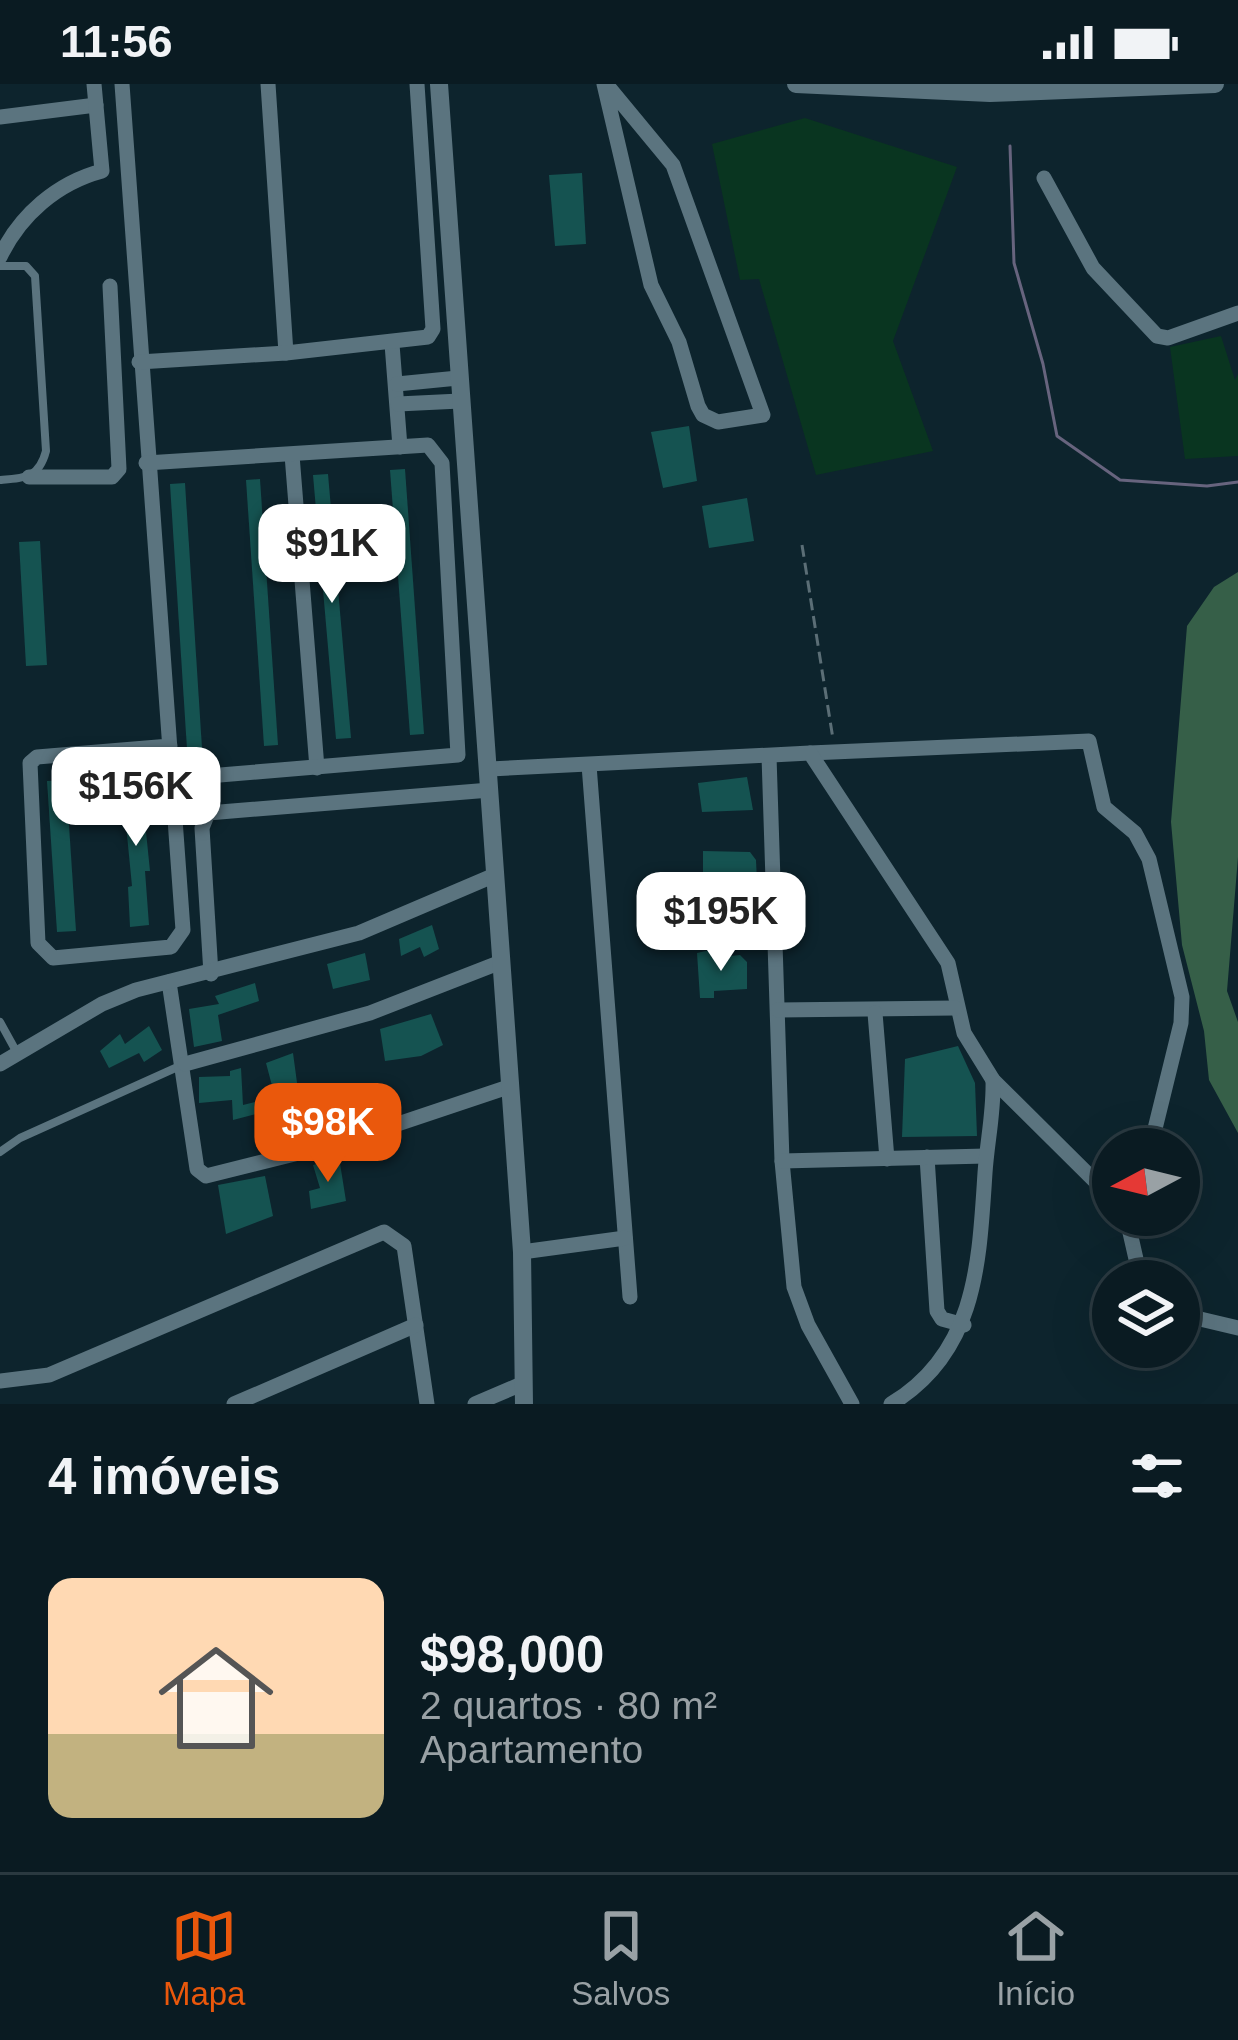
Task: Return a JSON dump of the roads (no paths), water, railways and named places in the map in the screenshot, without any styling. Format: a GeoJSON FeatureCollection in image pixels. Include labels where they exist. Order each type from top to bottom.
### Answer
{"type":"FeatureCollection","features":[{"type":"Feature","properties":{"kind":"street"},"geometry":{"type":"LineString","coordinates":[[0,262],[20,225],[53,191],[102,171],[94,84]]}},
{"type":"Feature","properties":{"kind":"street"},"geometry":{"type":"LineString","coordinates":[[122,84],[146,463],[170,746],[183,930],[180,941],[171,947],[53,958],[44,953],[38,943],[30,763],[37,757],[170,746]]}},
{"type":"Feature","properties":{"kind":"street"},"geometry":{"type":"LineString","coordinates":[[268,84],[286,353]]}},
{"type":"Feature","properties":{"kind":"street"},"geometry":{"type":"LineString","coordinates":[[140,362],[421,341],[433,329],[417,84]]}},
{"type":"Feature","properties":{"kind":"street"},"geometry":{"type":"LineString","coordinates":[[439,84],[522,1252],[524,1394],[475,1404]]}},
{"type":"Feature","properties":{"kind":"street"},"geometry":{"type":"LineString","coordinates":[[604,84],[673,165],[763,415],[718,422],[703,415],[698,406],[679,342],[651,285],[604,84]]}},
{"type":"Feature","properties":{"kind":"street"},"geometry":{"type":"LineString","coordinates":[[796,84],[990,93],[1215,84]]}},
{"type":"Feature","properties":{"kind":"street"},"geometry":{"type":"LineString","coordinates":[[0,117],[96,105]]}},
{"type":"Feature","properties":{"kind":"street"},"geometry":{"type":"LineString","coordinates":[[1044,178],[1093,268],[1157,336],[1168,338],[1238,313]]}},
{"type":"Feature","properties":{"kind":"street"},"geometry":{"type":"LineString","coordinates":[[29,477],[112,477],[119,469],[110,286]]}},
{"type":"Feature","properties":{"kind":"street"},"geometry":{"type":"LineString","coordinates":[[392,344],[400,447]]}},
{"type":"Feature","properties":{"kind":"street"},"geometry":{"type":"LineString","coordinates":[[397,384],[458,378]]}},
{"type":"Feature","properties":{"kind":"street"},"geometry":{"type":"LineString","coordinates":[[398,404],[460,401]]}},
{"type":"Feature","properties":{"kind":"street"},"geometry":{"type":"LineString","coordinates":[[146,463],[428,445],[442,463],[458,755],[172,779]]}},
{"type":"Feature","properties":{"kind":"street"},"geometry":{"type":"LineString","coordinates":[[292,455],[317,768]]}},
{"type":"Feature","properties":{"kind":"street"},"geometry":{"type":"LineString","coordinates":[[490,769],[1090,741],[1104,807],[1135,832],[1149,860],[1182,997],[1181,1023],[1155,1128]]}},
{"type":"Feature","properties":{"kind":"street"},"geometry":{"type":"LineString","coordinates":[[810,753],[948,963],[955,1009],[970,1046],[993,1080],[1092,1178]]}},
{"type":"Feature","properties":{"kind":"street"},"geometry":{"type":"LineString","coordinates":[[769,756],[782,1161],[794,1287],[808,1324],[852,1404]]}},
{"type":"Feature","properties":{"kind":"street"},"geometry":{"type":"LineString","coordinates":[[590,765],[630,1297]]}},
{"type":"Feature","properties":{"kind":"street"},"geometry":{"type":"LineString","coordinates":[[212,974],[202,828],[208,813],[490,790]]}},
{"type":"Feature","properties":{"kind":"street"},"geometry":{"type":"LineString","coordinates":[[0,1064],[102,1004],[359,933],[495,874]]}},
{"type":"Feature","properties":{"kind":"street"},"geometry":{"type":"LineString","coordinates":[[185,1064],[370,1013],[501,962]]}},
{"type":"Feature","properties":{"kind":"street"},"geometry":{"type":"LineString","coordinates":[[169,982],[185,1064],[197,1169],[206,1176],[347,1142],[511,1086]]}},
{"type":"Feature","properties":{"kind":"street"},"geometry":{"type":"LineString","coordinates":[[778,1010],[955,1009]]}},
{"type":"Feature","properties":{"kind":"street"},"geometry":{"type":"LineString","coordinates":[[874,1013],[887,1159]]}},
{"type":"Feature","properties":{"kind":"street"},"geometry":{"type":"LineString","coordinates":[[891,1404],[918,1384],[964,1325],[979,1264],[993,1080]]}},
{"type":"Feature","properties":{"kind":"street"},"geometry":{"type":"LineString","coordinates":[[782,1161],[986,1156]]}},
{"type":"Feature","properties":{"kind":"street"},"geometry":{"type":"LineString","coordinates":[[927,1157],[937,1311],[942,1319],[964,1325]]}},
{"type":"Feature","properties":{"kind":"street"},"geometry":{"type":"LineString","coordinates":[[0,1382],[50,1375],[384,1232],[404,1246],[427,1404]]}},
{"type":"Feature","properties":{"kind":"street"},"geometry":{"type":"LineString","coordinates":[[522,1252],[625,1238]]}},
{"type":"Feature","properties":{"kind":"street"},"geometry":{"type":"LineString","coordinates":[[1200,1319],[1238,1328]]}},
{"type":"Feature","properties":{"kind":"street"},"geometry":{"type":"LineString","coordinates":[[234,1404],[416,1325]]}},
{"type":"Feature","properties":{"kind":"lane"},"geometry":{"type":"LineString","coordinates":[[0,262],[26,266],[37,288],[46,451],[42,464],[29,477],[0,480]]}},
{"type":"Feature","properties":{"kind":"lane"},"geometry":{"type":"LineString","coordinates":[[0,1022],[17,1053]]}},
{"type":"Feature","properties":{"kind":"lane"},"geometry":{"type":"LineString","coordinates":[[0,1152],[20,1138],[185,1064]]}},
{"type":"Feature","properties":{"kind":"waterway"},"geometry":{"type":"LineString","coordinates":[[1010,146],[1014,263],[1043,364],[1057,436],[1120,480],[1207,486],[1238,482]]}}]}
